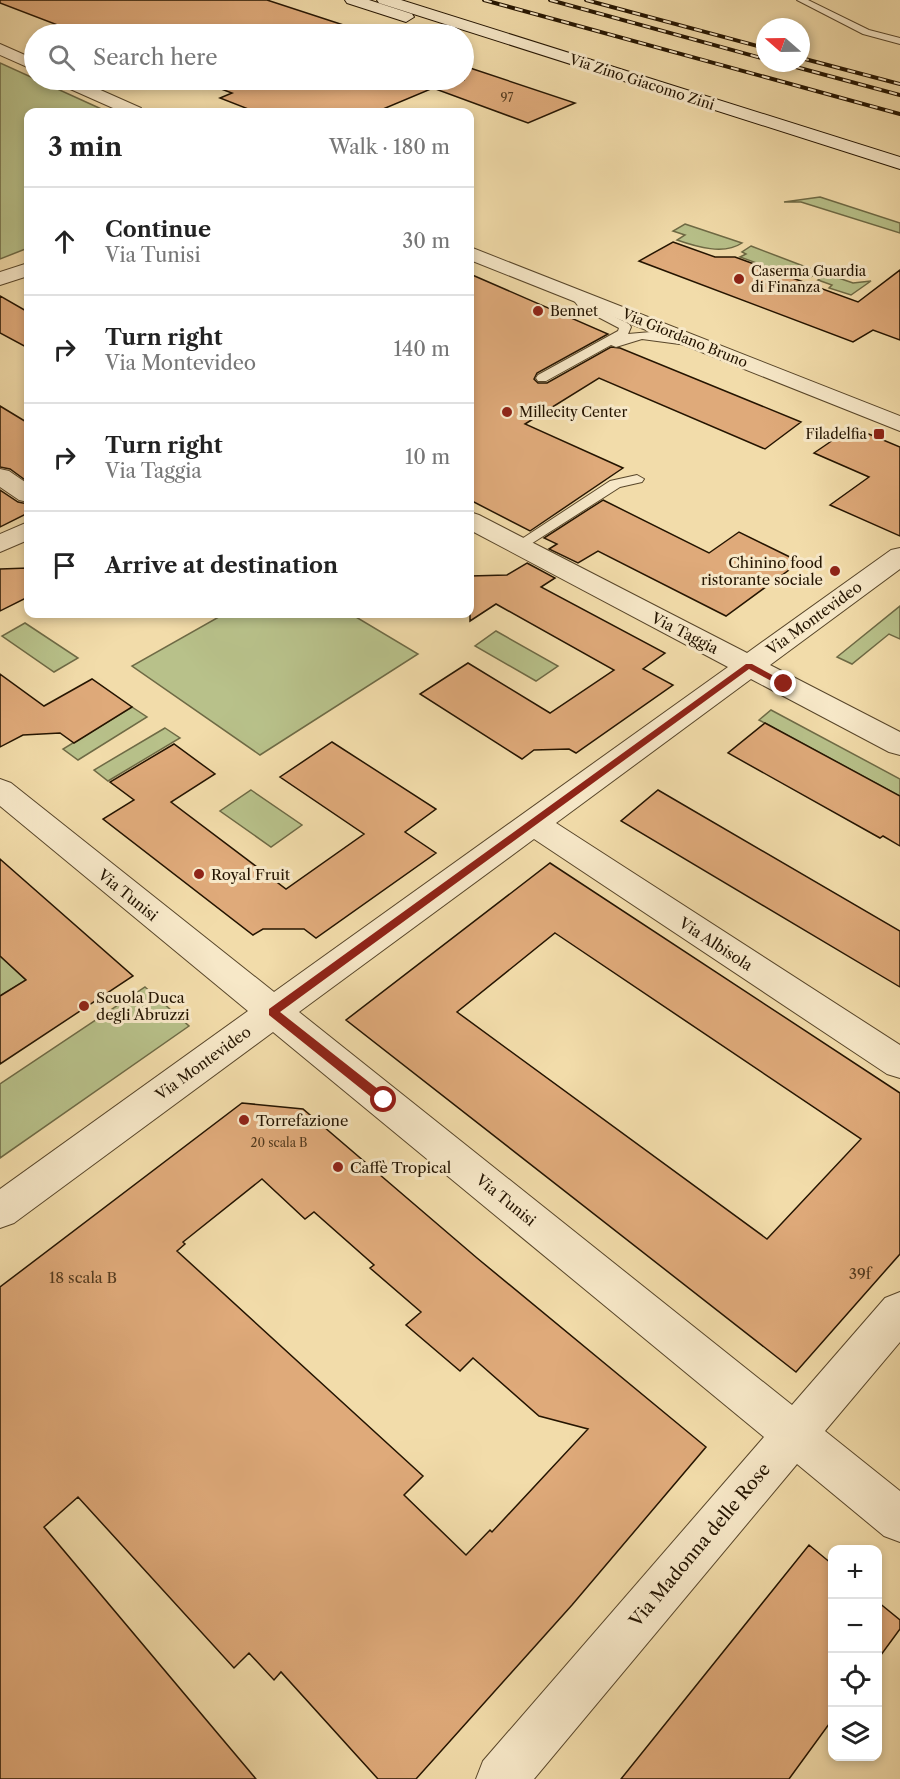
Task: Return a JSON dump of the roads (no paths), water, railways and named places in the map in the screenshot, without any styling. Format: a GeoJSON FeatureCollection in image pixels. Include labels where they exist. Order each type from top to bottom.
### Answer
{"type":"FeatureCollection","features":[{"type":"Feature","properties":{"kind":"street","name":"Via Zino Giacomo Zini"},"geometry":{"type":"LineString","coordinates":[[353,0],[428,24]]}},
{"type":"Feature","properties":{"kind":"street","name":"Via Zino Giacomo Zini"},"geometry":{"type":"LineString","coordinates":[[385,0],[461,24]]}},
{"type":"Feature","properties":{"kind":"street","name":"Via Zino Giacomo Zini"},"geometry":{"type":"LineString","coordinates":[[474,28],[900,163]]}},
{"type":"Feature","properties":{"kind":"street","name":"Via Zino Giacomo Zini"},"geometry":{"type":"LineString","coordinates":[[474,39],[900,176]]}},
{"type":"Feature","properties":{"kind":"street"},"geometry":{"type":"LineString","coordinates":[[1,50],[24,60]]}},
{"type":"Feature","properties":{"kind":"street"},"geometry":{"type":"LineString","coordinates":[[86,90],[126,108]]}},
{"type":"Feature","properties":{"kind":"street","name":"Via Giordano Bruno"},"geometry":{"type":"LineString","coordinates":[[474,255],[900,424]]}},
{"type":"Feature","properties":{"kind":"street"},"geometry":{"type":"LineString","coordinates":[[2,278],[24,270]]}},
{"type":"Feature","properties":{"kind":"street"},"geometry":{"type":"LineString","coordinates":[[2,278],[24,288]]}},
{"type":"Feature","properties":{"kind":"street"},"geometry":{"type":"LineString","coordinates":[[0,477],[24,492]]}},
{"type":"Feature","properties":{"kind":"street","name":"Via Taggia"},"geometry":{"type":"LineString","coordinates":[[474,522],[900,745]]}},
{"type":"Feature","properties":{"kind":"street"},"geometry":{"type":"LineString","coordinates":[[0,544],[24,532]]}},
{"type":"Feature","properties":{"kind":"street","name":"Via Montevideo"},"geometry":{"type":"LineString","coordinates":[[0,1211],[900,556]]}},
{"type":"Feature","properties":{"kind":"street","name":"Via Tunisi"},"geometry":{"type":"LineString","coordinates":[[0,790],[900,1521]]}},
{"type":"Feature","properties":{"kind":"street","name":"Via Albisola"},"geometry":{"type":"LineString","coordinates":[[533,823],[900,1064]]}},
{"type":"Feature","properties":{"kind":"street","name":"Via Madonna delle Rose"},"geometry":{"type":"LineString","coordinates":[[501,1779],[900,1311]]}},
{"type":"Feature","properties":{"kind":"lane"},"geometry":{"type":"LineString","coordinates":[[801,0],[866,32],[900,41]]}},
{"type":"Feature","properties":{"kind":"lane"},"geometry":{"type":"LineString","coordinates":[[574,294],[583,305],[626,327],[623,333],[546,380],[629,335],[643,334],[696,342]]}},
{"type":"Feature","properties":{"kind":"lane"},"geometry":{"type":"LineString","coordinates":[[518,546],[615,484],[637,479]]}},
{"type":"Feature","properties":{"kind":"railway"},"geometry":{"type":"LineString","coordinates":[[484,0],[900,114]]}},
{"type":"Feature","properties":{"kind":"railway"},"geometry":{"type":"LineString","coordinates":[[550,0],[756,57]]}},
{"type":"Feature","properties":{"kind":"railway"},"geometry":{"type":"LineString","coordinates":[[586,0],[756,46]]}},
{"type":"Feature","properties":{"kind":"railway"},"geometry":{"type":"LineString","coordinates":[[810,60],[900,84]]}},
{"type":"Feature","properties":{"kind":"railway"},"geometry":{"type":"LineString","coordinates":[[810,71],[900,95]]}},
{"type":"Feature","properties":{"kind":"place","name":"Caserma Guardia di Finanza"},"geometry":{"type":"Point","coordinates":[739,279]}},
{"type":"Feature","properties":{"kind":"place","name":"Bennet"},"geometry":{"type":"Point","coordinates":[538,311]}},
{"type":"Feature","properties":{"kind":"place","name":"Millecity Center"},"geometry":{"type":"Point","coordinates":[507,412]}},
{"type":"Feature","properties":{"kind":"place","name":"Filadelfia"},"geometry":{"type":"Point","coordinates":[879,434]}},
{"type":"Feature","properties":{"kind":"place","name":"Chinino food ristorante sociale"},"geometry":{"type":"Point","coordinates":[835,571]}},
{"type":"Feature","properties":{"kind":"place","name":"Royal Fruit"},"geometry":{"type":"Point","coordinates":[199,874]}},
{"type":"Feature","properties":{"kind":"place","name":"Scuola Duca degli Abruzzi"},"geometry":{"type":"Point","coordinates":[84,1006]}},
{"type":"Feature","properties":{"kind":"place","name":"Torrefazione"},"geometry":{"type":"Point","coordinates":[244,1120]}},
{"type":"Feature","properties":{"kind":"place","name":"Caffè Tropical"},"geometry":{"type":"Point","coordinates":[338,1167]}}]}
